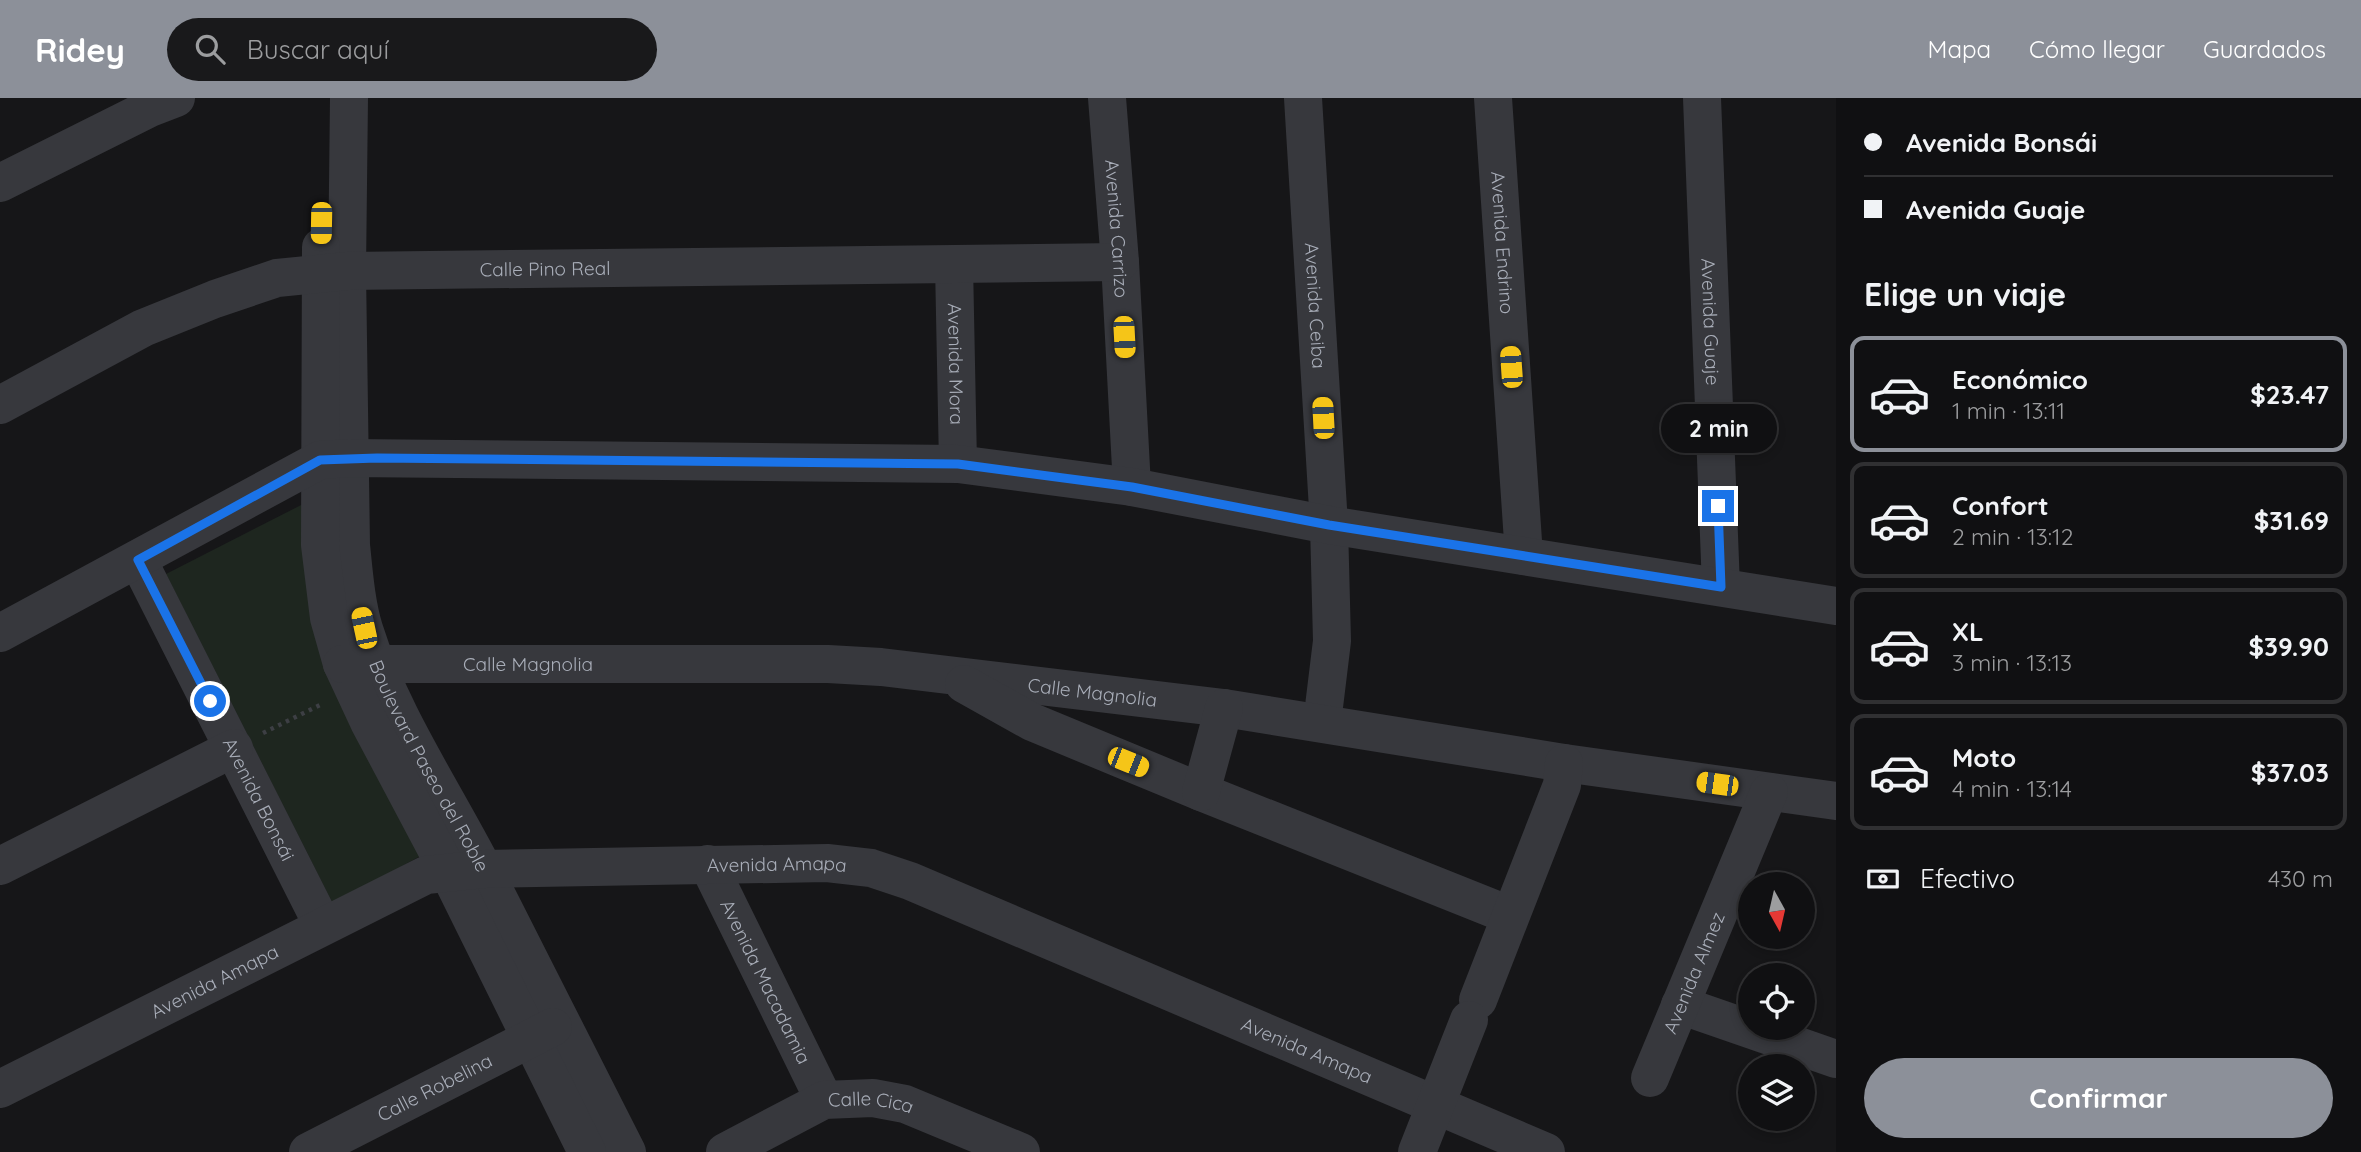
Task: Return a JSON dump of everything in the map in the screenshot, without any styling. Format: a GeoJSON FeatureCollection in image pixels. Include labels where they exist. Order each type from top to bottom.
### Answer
{"type":"FeatureCollection","features":[{"type":"Feature","properties":{"kind":"street"},"geometry":{"type":"LineString","coordinates":[[0,183],[150,108],[176,98]]}},
{"type":"Feature","properties":{"kind":"street","name":"Boulevard Paseo del Roble"},"geometry":{"type":"LineString","coordinates":[[323,98],[334,272],[335,459],[351,545],[355,590],[364,628],[357,672],[369,722],[466,870],[545,1030],[587,1152]]}},
{"type":"Feature","properties":{"kind":"street","name":"Boulevard Paseo del Roble"},"geometry":{"type":"LineString","coordinates":[[334,272],[349,98]]}},
{"type":"Feature","properties":{"kind":"street","name":"Avenida Carrizo"},"geometry":{"type":"LineString","coordinates":[[1107,98],[1132,487]]}},
{"type":"Feature","properties":{"kind":"street","name":"Avenida Ceiba"},"geometry":{"type":"LineString","coordinates":[[1303,98],[1329,525],[1332,641],[1322,723]]}},
{"type":"Feature","properties":{"kind":"street","name":"Avenida Endrino"},"geometry":{"type":"LineString","coordinates":[[1493,98],[1524,556]]}},
{"type":"Feature","properties":{"kind":"street","name":"Avenida Guaje"},"geometry":{"type":"LineString","coordinates":[[1702,98],[1721,587]]}},
{"type":"Feature","properties":{"kind":"street","name":"Calle Pino Real"},"geometry":{"type":"LineString","coordinates":[[0,405],[143,328],[277,278],[334,272],[1119,262]]}},
{"type":"Feature","properties":{"kind":"street","name":"Avenida Mora"},"geometry":{"type":"LineString","coordinates":[[954,264],[958,464]]}},
{"type":"Feature","properties":{"kind":"street"},"geometry":{"type":"LineString","coordinates":[[0,633],[335,459],[958,464],[1132,487],[1329,525],[1836,606]]}},
{"type":"Feature","properties":{"kind":"street","name":"Avenida Bonsái"},"geometry":{"type":"LineString","coordinates":[[138,560],[323,926]]}},
{"type":"Feature","properties":{"kind":"street","name":"Calle Magnolia"},"geometry":{"type":"LineString","coordinates":[[357,672],[828,664],[881,667],[1224,708],[1564,762],[1836,801]]}},
{"type":"Feature","properties":{"kind":"street"},"geometry":{"type":"LineString","coordinates":[[947,675],[1032,722],[1510,915]]}},
{"type":"Feature","properties":{"kind":"street"},"geometry":{"type":"LineString","coordinates":[[1201,792],[1224,708]]}},
{"type":"Feature","properties":{"kind":"street"},"geometry":{"type":"LineString","coordinates":[[0,866],[233,748]]}},
{"type":"Feature","properties":{"kind":"street"},"geometry":{"type":"LineString","coordinates":[[1418,1152],[1562,785],[1564,762]]}},
{"type":"Feature","properties":{"kind":"street","name":"Avenida Almez"},"geometry":{"type":"LineString","coordinates":[[1650,1078],[1769,792]]}},
{"type":"Feature","properties":{"kind":"street","name":"Avenida Amapa"},"geometry":{"type":"LineString","coordinates":[[0,1089],[426,875],[466,870],[827,863],[871,868],[897,877],[1546,1152]]}},
{"type":"Feature","properties":{"kind":"street","name":"Avenida Macadamia"},"geometry":{"type":"LineString","coordinates":[[708,864],[824,1100]]}},
{"type":"Feature","properties":{"kind":"street"},"geometry":{"type":"LineString","coordinates":[[1680,1005],[1836,1059]]}},
{"type":"Feature","properties":{"kind":"street","name":"Boulevard Paseo del Roble"},"geometry":{"type":"LineString","coordinates":[[545,1030],[627,1152]]}},
{"type":"Feature","properties":{"kind":"street","name":"Calle Robelina"},"geometry":{"type":"LineString","coordinates":[[308,1152],[545,1030]]}},
{"type":"Feature","properties":{"kind":"street","name":"Calle Cica"},"geometry":{"type":"LineString","coordinates":[[725,1152],[824,1100],[873,1098],[905,1104],[1021,1152]]}},
{"type":"Feature","properties":{"kind":"path"},"geometry":{"type":"LineString","coordinates":[[233,748],[357,672]]}},
{"type":"Feature","properties":{"kind":"shaded area"},"geometry":{"type":"Polygon","coordinates":[[[307,502],[424,854],[333,904],[166,574],[307,502]]]}},
{"type":"Feature","properties":{"kind":"route"},"geometry":{"type":"LineString","coordinates":[[210,701],[138,560],[320,460],[377,458],[958,464],[1132,487],[1329,525],[1721,587],[1718,506]]}}]}
